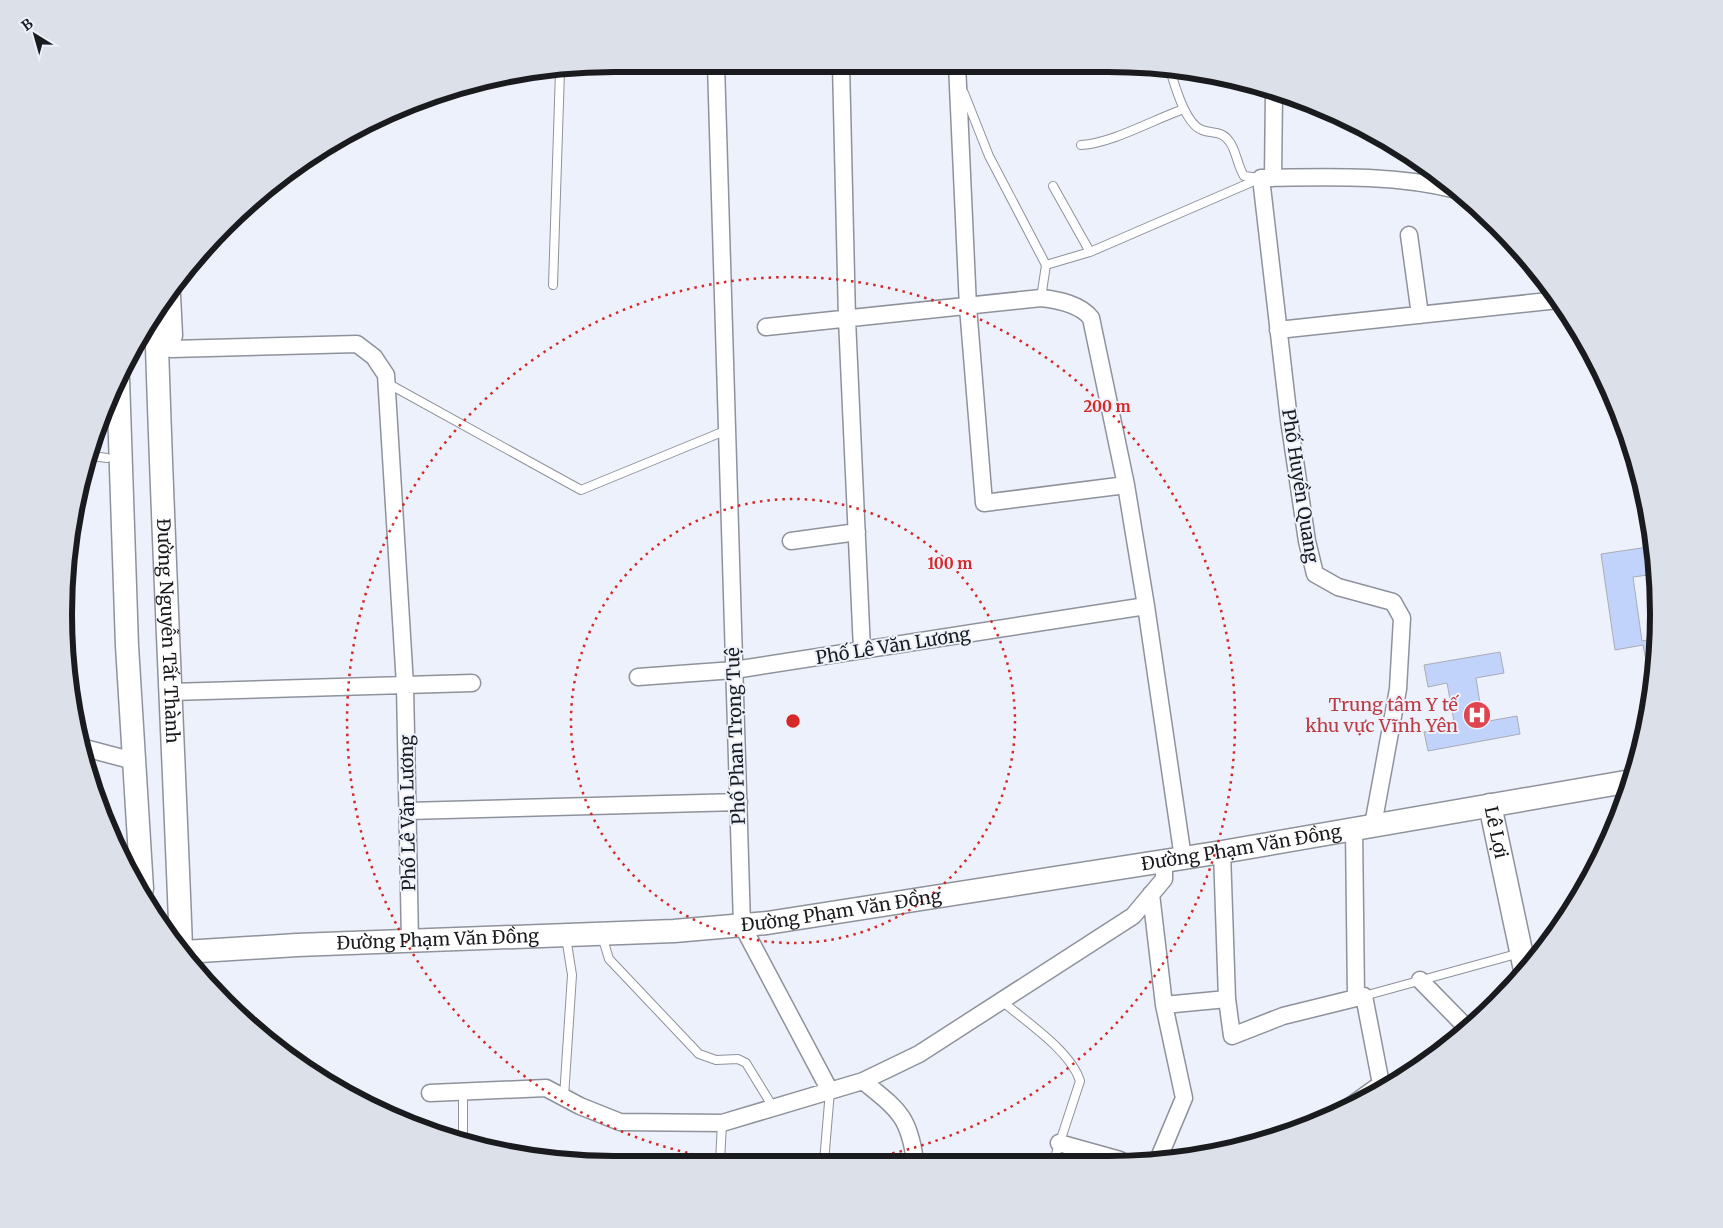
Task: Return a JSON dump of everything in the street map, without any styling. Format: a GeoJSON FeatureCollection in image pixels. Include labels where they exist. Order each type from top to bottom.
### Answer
{"type":"FeatureCollection","features":[{"type":"Feature","properties":{"kind":"street","name":"Phố Phan Trọng Tuệ"},"geometry":{"type":"LineString","coordinates":[[716,72],[742,925]]}},
{"type":"Feature","properties":{"kind":"street"},"geometry":{"type":"LineString","coordinates":[[841,72],[847,319],[862,650]]}},
{"type":"Feature","properties":{"kind":"street"},"geometry":{"type":"LineString","coordinates":[[957,72],[968,306],[984,503],[1126,485]]}},
{"type":"Feature","properties":{"kind":"street","name":"Phố Huyền Quang"},"geometry":{"type":"LineString","coordinates":[[1273,98],[1267,178],[1278,330],[1304,523],[1315,574],[1338,587],[1393,602],[1402,618],[1398,689],[1364,827]]}},
{"type":"Feature","properties":{"kind":"street"},"geometry":{"type":"LineString","coordinates":[[1267,178],[1350,177],[1441,186]]}},
{"type":"Feature","properties":{"kind":"street"},"geometry":{"type":"LineString","coordinates":[[1408,235],[1420,315]]}},
{"type":"Feature","properties":{"kind":"street"},"geometry":{"type":"LineString","coordinates":[[430,1093],[546,1088],[580,1106],[620,1122],[660,1124],[722,1123],[863,1081],[919,1054],[1133,916],[1164,879],[1173,859],[1146,606],[1126,485],[1092,318],[1083,310],[1059,300],[1041,298],[766,327]]}},
{"type":"Feature","properties":{"kind":"street"},"geometry":{"type":"LineString","coordinates":[[1278,330],[1551,301]]}},
{"type":"Feature","properties":{"kind":"street"},"geometry":{"type":"LineString","coordinates":[[162,530],[175,461],[169,305]]}},
{"type":"Feature","properties":{"kind":"street","name":"Đường Nguyễn Tất Thành"},"geometry":{"type":"LineString","coordinates":[[156,325],[162,530],[172,692],[181,939]]}},
{"type":"Feature","properties":{"kind":"street"},"geometry":{"type":"LineString","coordinates":[[171,349],[357,344],[374,357],[386,375],[387,383]]}},
{"type":"Feature","properties":{"kind":"street","name":"Phố Lê Văn Lương"},"geometry":{"type":"LineString","coordinates":[[387,383],[405,685],[410,941]]}},
{"type":"Feature","properties":{"kind":"street"},"geometry":{"type":"LineString","coordinates":[[119,396],[123,532],[141,878]]}},
{"type":"Feature","properties":{"kind":"street"},"geometry":{"type":"LineString","coordinates":[[101,439],[99,457],[123,532]]}},
{"type":"Feature","properties":{"kind":"street"},"geometry":{"type":"LineString","coordinates":[[791,541],[857,532]]}},
{"type":"Feature","properties":{"kind":"street","name":"Phố Lê Văn Lương"},"geometry":{"type":"LineString","coordinates":[[638,678],[734,670],[1146,606]]}},
{"type":"Feature","properties":{"kind":"street"},"geometry":{"type":"LineString","coordinates":[[172,692],[472,683]]}},
{"type":"Feature","properties":{"kind":"street"},"geometry":{"type":"LineString","coordinates":[[90,749],[134,761]]}},
{"type":"Feature","properties":{"kind":"street","name":"Lê Lợi"},"geometry":{"type":"LineString","coordinates":[[1524,961],[1490,805],[1624,781]]}},
{"type":"Feature","properties":{"kind":"street"},"geometry":{"type":"LineString","coordinates":[[408,811],[739,802]]}},
{"type":"Feature","properties":{"kind":"street","name":"Đường Phạm Văn Đồng"},"geometry":{"type":"LineString","coordinates":[[191,952],[410,941],[674,932],[742,925],[1222,852],[1490,805]]}},
{"type":"Feature","properties":{"kind":"street"},"geometry":{"type":"LineString","coordinates":[[1364,827],[1360,997],[1381,1083]]}},
{"type":"Feature","properties":{"kind":"street"},"geometry":{"type":"LineString","coordinates":[[1222,852],[1227,999],[1232,1036],[1283,1016],[1360,997]]}},
{"type":"Feature","properties":{"kind":"street"},"geometry":{"type":"LineString","coordinates":[[1151,894],[1164,1005],[1184,1098],[1161,1153]]}},
{"type":"Feature","properties":{"kind":"street"},"geometry":{"type":"LineString","coordinates":[[742,925],[830,1091]]}},
{"type":"Feature","properties":{"kind":"street"},"geometry":{"type":"LineString","coordinates":[[1420,980],[1463,1024]]}},
{"type":"Feature","properties":{"kind":"street"},"geometry":{"type":"LineString","coordinates":[[1164,1005],[1227,999]]}},
{"type":"Feature","properties":{"kind":"street"},"geometry":{"type":"LineString","coordinates":[[863,1081],[901,1113],[912,1136],[914,1156]]}},
{"type":"Feature","properties":{"kind":"street"},"geometry":{"type":"LineString","coordinates":[[1059,1142],[1106,1156]]}},
{"type":"Feature","properties":{"kind":"lane"},"geometry":{"type":"LineString","coordinates":[[958,72],[989,156],[1046,265],[1041,298]]}},
{"type":"Feature","properties":{"kind":"lane"},"geometry":{"type":"LineString","coordinates":[[553,285],[560,76]]}},
{"type":"Feature","properties":{"kind":"lane"},"geometry":{"type":"LineString","coordinates":[[1172,76],[1184,109],[1201,130],[1219,132],[1230,141],[1237,166],[1244,176],[1267,178]]}},
{"type":"Feature","properties":{"kind":"lane"},"geometry":{"type":"LineString","coordinates":[[1081,145],[1099,144],[1153,120],[1184,109]]}},
{"type":"Feature","properties":{"kind":"lane"},"geometry":{"type":"LineString","coordinates":[[1046,265],[1090,252],[1267,178]]}},
{"type":"Feature","properties":{"kind":"lane"},"geometry":{"type":"LineString","coordinates":[[1054,186],[1090,252]]}},
{"type":"Feature","properties":{"kind":"lane"},"geometry":{"type":"LineString","coordinates":[[387,383],[581,490],[727,430]]}},
{"type":"Feature","properties":{"kind":"lane"},"geometry":{"type":"LineString","coordinates":[[601,934],[609,958],[699,1054],[716,1060],[738,1059],[746,1063],[774,1108]]}},
{"type":"Feature","properties":{"kind":"lane"},"geometry":{"type":"LineString","coordinates":[[564,1097],[572,975],[566,935]]}},
{"type":"Feature","properties":{"kind":"lane"},"geometry":{"type":"LineString","coordinates":[[1360,997],[1420,980],[1524,961]]}},
{"type":"Feature","properties":{"kind":"lane"},"geometry":{"type":"LineString","coordinates":[[1002,1001],[1065,1056],[1076,1070],[1080,1081],[1055,1156]]}},
{"type":"Feature","properties":{"kind":"lane"},"geometry":{"type":"LineString","coordinates":[[825,1156],[830,1091]]}},
{"type":"Feature","properties":{"kind":"lane"},"geometry":{"type":"LineString","coordinates":[[463,1092],[463,1134]]}},
{"type":"Feature","properties":{"kind":"lane"},"geometry":{"type":"LineString","coordinates":[[720,1156],[722,1123]]}},
{"type":"Feature","properties":{"kind":"building"},"geometry":{"type":"Polygon","coordinates":[[[1646,547],[1648,575],[1633,577],[1642,641],[1649,640],[1647,668],[1643,645],[1615,650],[1601,554],[1646,547]]]}},
{"type":"Feature","properties":{"kind":"building"},"geometry":{"type":"Polygon","coordinates":[[[1500,652],[1504,673],[1476,678],[1483,722],[1517,716],[1520,734],[1428,751],[1424,732],[1455,727],[1447,683],[1428,687],[1424,665],[1500,652]]]}},
{"type":"Feature","properties":{"kind":"place","name":"Trung tâm Y tế khu vực Vĩnh Yên"},"geometry":{"type":"Point","coordinates":[1477,715]}}]}
